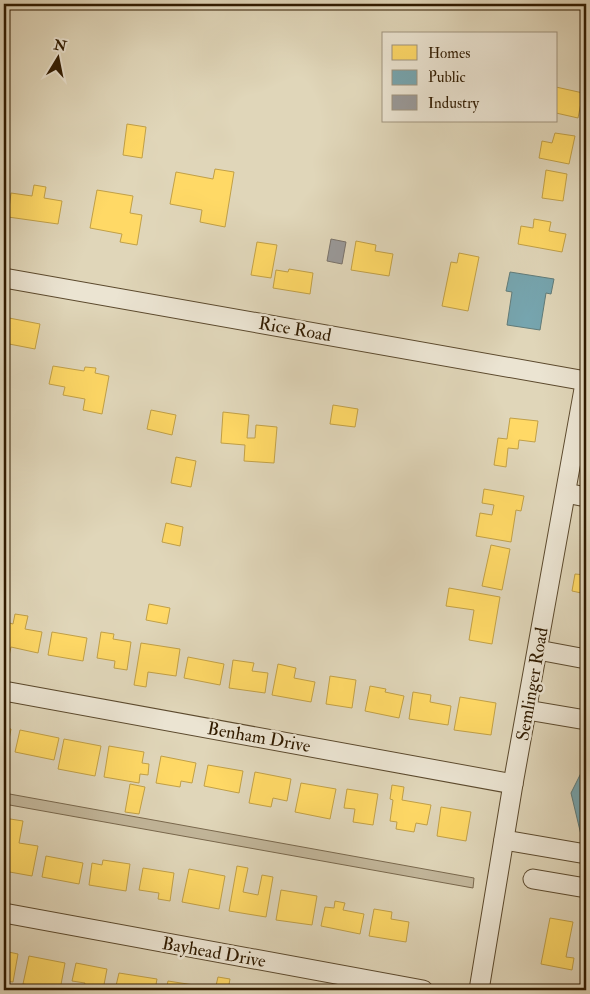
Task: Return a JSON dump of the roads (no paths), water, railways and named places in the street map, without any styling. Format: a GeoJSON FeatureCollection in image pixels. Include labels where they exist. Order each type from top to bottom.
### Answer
{"type":"FeatureCollection","features":[{"type":"Feature","properties":{"kind":"street","name":"Rice Road"},"geometry":{"type":"LineString","coordinates":[[4,278],[586,379]]}},
{"type":"Feature","properties":{"kind":"street","name":"Semlinger Road"},"geometry":{"type":"LineString","coordinates":[[479,990],[513,784],[586,379]]}},
{"type":"Feature","properties":{"kind":"street"},"geometry":{"type":"LineString","coordinates":[[566,493],[586,497]]}},
{"type":"Feature","properties":{"kind":"street"},"geometry":{"type":"LineString","coordinates":[[538,650],[586,659]]}},
{"type":"Feature","properties":{"kind":"street","name":"Benham Drive"},"geometry":{"type":"LineString","coordinates":[[4,691],[513,784]]}},
{"type":"Feature","properties":{"kind":"street"},"geometry":{"type":"LineString","coordinates":[[527,710],[586,720]]}},
{"type":"Feature","properties":{"kind":"street"},"geometry":{"type":"LineString","coordinates":[[504,840],[586,854]]}},
{"type":"Feature","properties":{"kind":"street"},"geometry":{"type":"LineString","coordinates":[[533,879],[586,888]]}},
{"type":"Feature","properties":{"kind":"street","name":"Bayhead Drive"},"geometry":{"type":"LineString","coordinates":[[4,913],[424,990]]}}]}
